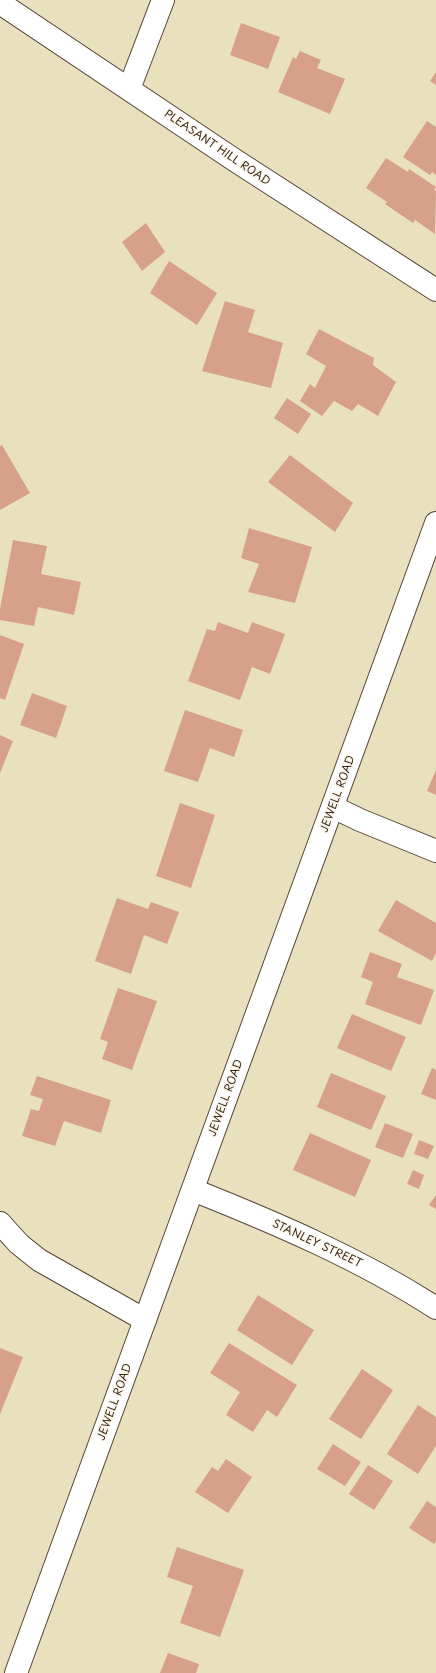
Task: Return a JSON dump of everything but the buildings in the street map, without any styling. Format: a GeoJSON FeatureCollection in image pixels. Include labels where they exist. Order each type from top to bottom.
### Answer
{"type":"FeatureCollection","features":[{"type":"Feature","properties":{"kind":"street"},"geometry":{"type":"LineString","coordinates":[[129,89],[163,0]]}},
{"type":"Feature","properties":{"kind":"street","name":"PLEASANT HILL ROAD"},"geometry":{"type":"LineString","coordinates":[[0,3],[236,161],[436,290]]}},
{"type":"Feature","properties":{"kind":"street","name":"JEWELL ROAD"},"geometry":{"type":"LineString","coordinates":[[16,1673],[436,523]]}},
{"type":"Feature","properties":{"kind":"street"},"geometry":{"type":"LineString","coordinates":[[333,807],[360,820],[436,851]]}},
{"type":"Feature","properties":{"kind":"street","name":"STANLEY STREET"},"geometry":{"type":"LineString","coordinates":[[193,1190],[351,1259],[413,1293],[436,1308]]}},
{"type":"Feature","properties":{"kind":"street"},"geometry":{"type":"LineString","coordinates":[[0,1223],[19,1244],[40,1260],[145,1320]]}}]}
